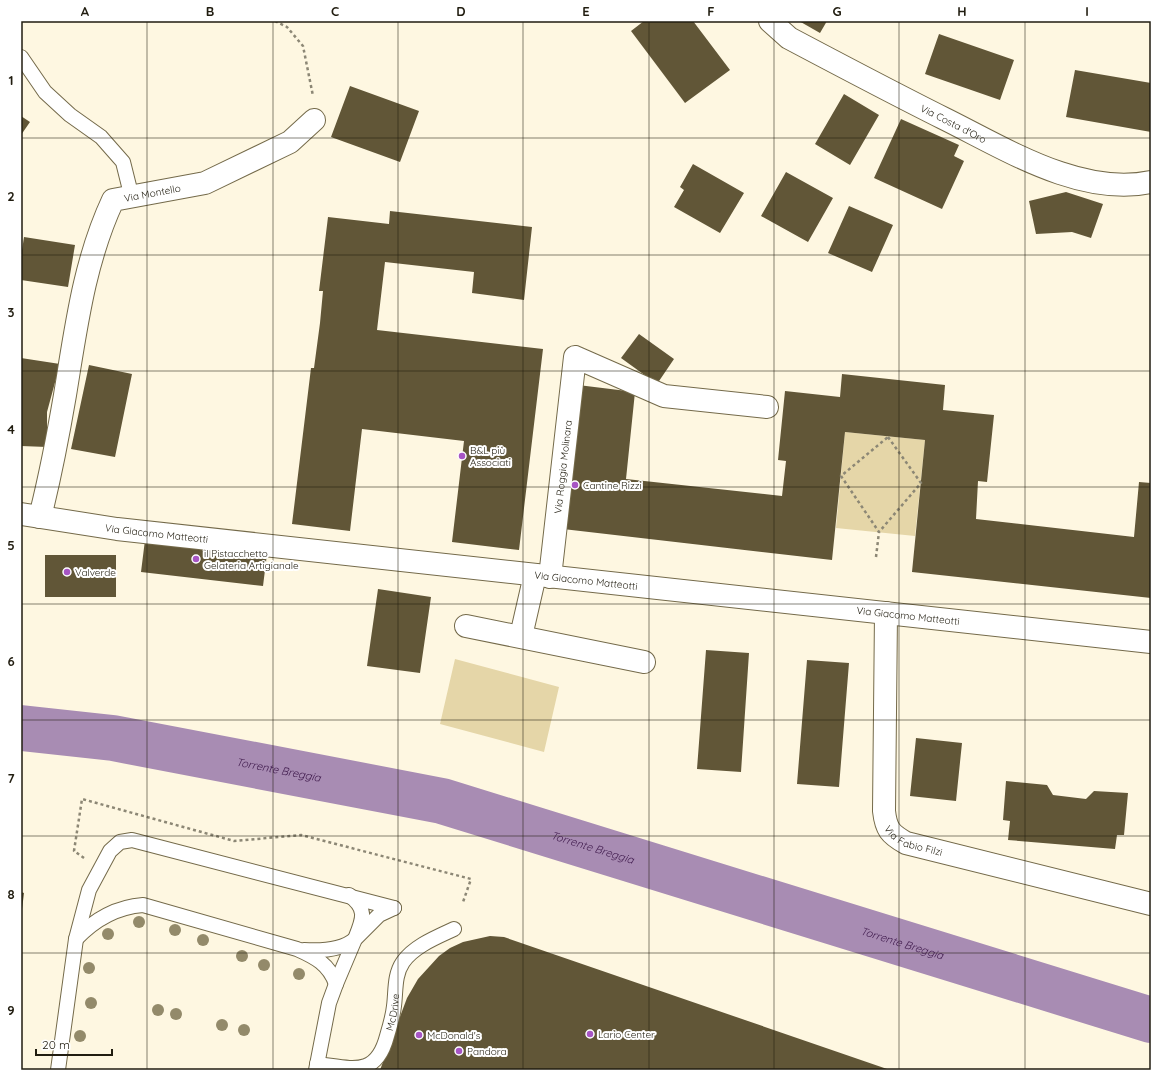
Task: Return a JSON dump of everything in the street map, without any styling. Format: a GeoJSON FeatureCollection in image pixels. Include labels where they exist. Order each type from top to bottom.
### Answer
{"type":"FeatureCollection","features":[{"type":"Feature","properties":{"kind":"street","name":"Via Costa d'Oro"},"geometry":{"type":"LineString","coordinates":[[770,21],[789,38],[1039,166],[1092,182],[1134,186],[1151,182]]}},
{"type":"Feature","properties":{"kind":"street","name":"Via Montello"},"geometry":{"type":"LineString","coordinates":[[30,516],[52,467],[76,322],[95,243],[113,200],[132,198],[205,183],[290,142],[314,120]]}},
{"type":"Feature","properties":{"kind":"street","name":"Via Roggia Molinara"},"geometry":{"type":"LineString","coordinates":[[521,636],[542,576],[575,357],[664,396],[767,407]]}},
{"type":"Feature","properties":{"kind":"street","name":"Via Giacomo Matteotti"},"geometry":{"type":"LineString","coordinates":[[30,516],[117,529],[1151,642]]}},
{"type":"Feature","properties":{"kind":"street","name":"Via Fabio Filzi"},"geometry":{"type":"LineString","coordinates":[[886,613],[884,811],[885,822],[892,835],[906,843],[1151,904]]}},
{"type":"Feature","properties":{"kind":"street"},"geometry":{"type":"LineString","coordinates":[[466,626],[644,662]]}},
{"type":"Feature","properties":{"kind":"lane"},"geometry":{"type":"LineString","coordinates":[[21,57],[45,92],[70,115],[101,137],[123,162],[132,198]]}},
{"type":"Feature","properties":{"kind":"lane"},"geometry":{"type":"LineString","coordinates":[[58,1070],[62,1051],[76,939],[89,890],[110,851],[120,842],[132,840],[349,895],[394,908],[379,915],[347,945],[327,949],[297,949]]}},
{"type":"Feature","properties":{"kind":"lane"},"geometry":{"type":"LineString","coordinates":[[89,890],[98,908],[107,911],[120,910]]}},
{"type":"Feature","properties":{"kind":"lane"},"geometry":{"type":"LineString","coordinates":[[317,1067],[329,1003],[363,916],[357,901],[349,895]]}},
{"type":"Feature","properties":{"kind":"lane"},"geometry":{"type":"LineString","coordinates":[[76,939],[96,921],[130,906],[143,905],[297,949],[315,957],[324,964],[332,973],[336,984]]}},
{"type":"Feature","properties":{"kind":"lane","name":"McDrive"},"geometry":{"type":"LineString","coordinates":[[317,1067],[362,1067],[373,1064],[384,1048],[394,1007],[395,987],[398,971],[403,962],[422,946],[454,928]]}},
{"type":"Feature","properties":{"kind":"lane"},"geometry":{"type":"LineString","coordinates":[[62,1051],[63,1070]]}},
{"type":"Feature","properties":{"kind":"path"},"geometry":{"type":"LineString","coordinates":[[275,21],[287,27],[303,46],[312,87],[314,120]]}},
{"type":"Feature","properties":{"kind":"path"},"geometry":{"type":"LineString","coordinates":[[876,557],[879,532],[921,483],[888,437],[841,476],[879,532]]}},
{"type":"Feature","properties":{"kind":"path"},"geometry":{"type":"LineString","coordinates":[[99,869],[74,852],[82,799],[234,841],[301,835],[471,879],[463,902]]}},
{"type":"Feature","properties":{"kind":"shaded area"},"geometry":{"type":"Polygon","coordinates":[[[845,432],[925,440],[915,536],[836,528],[845,432]]]}},
{"type":"Feature","properties":{"kind":"shaded area"},"geometry":{"type":"Polygon","coordinates":[[[455,659],[559,687],[544,752],[440,724],[455,659]]]}},
{"type":"Feature","properties":{"kind":"building"},"geometry":{"type":"Polygon","coordinates":[[[644,21],[693,21],[730,70],[685,103],[631,31],[644,21]]]}},
{"type":"Feature","properties":{"kind":"building"},"geometry":{"type":"Polygon","coordinates":[[[799,21],[827,21],[820,33],[799,21]]]}},
{"type":"Feature","properties":{"kind":"building"},"geometry":{"type":"Polygon","coordinates":[[[939,34],[1014,60],[1000,100],[925,74],[939,34]]]}},
{"type":"Feature","properties":{"kind":"building"},"geometry":{"type":"Polygon","coordinates":[[[1075,70],[1151,83],[1151,132],[1066,117],[1075,70]]]}},
{"type":"Feature","properties":{"kind":"building"},"geometry":{"type":"Polygon","coordinates":[[[350,86],[419,111],[400,162],[331,137],[350,86]]]}},
{"type":"Feature","properties":{"kind":"building"},"geometry":{"type":"Polygon","coordinates":[[[844,94],[879,115],[850,165],[815,144],[844,94]]]}},
{"type":"Feature","properties":{"kind":"building"},"geometry":{"type":"Polygon","coordinates":[[[21,116],[30,122],[21,135],[21,116]]]}},
{"type":"Feature","properties":{"kind":"building"},"geometry":{"type":"Polygon","coordinates":[[[901,119],[959,145],[954,156],[964,161],[942,209],[874,178],[901,119]]]}},
{"type":"Feature","properties":{"kind":"building"},"geometry":{"type":"Polygon","coordinates":[[[693,164],[744,193],[720,233],[674,207],[684,190],[680,187],[693,164]]]}},
{"type":"Feature","properties":{"kind":"building"},"geometry":{"type":"Polygon","coordinates":[[[786,172],[833,198],[808,242],[761,216],[786,172]]]}},
{"type":"Feature","properties":{"kind":"building"},"geometry":{"type":"Polygon","coordinates":[[[1066,192],[1103,204],[1091,238],[1072,232],[1036,234],[1029,201],[1066,192]]]}},
{"type":"Feature","properties":{"kind":"building"},"geometry":{"type":"Polygon","coordinates":[[[849,206],[893,225],[872,272],[828,253],[849,206]]]}},
{"type":"Feature","properties":{"kind":"building"},"geometry":{"type":"Polygon","coordinates":[[[390,211],[532,227],[524,300],[472,293],[474,272],[385,262],[377,330],[543,349],[519,550],[452,542],[464,441],[362,429],[350,531],[292,524],[311,368],[314,368],[320,323],[323,291],[319,291],[328,217],[389,224],[390,211]]]}},
{"type":"Feature","properties":{"kind":"building"},"geometry":{"type":"Polygon","coordinates":[[[24,237],[75,245],[68,287],[21,280],[21,257],[24,237]]]}},
{"type":"Feature","properties":{"kind":"building"},"geometry":{"type":"Polygon","coordinates":[[[639,334],[674,359],[657,384],[621,358],[639,334]]]}},
{"type":"Feature","properties":{"kind":"building"},"geometry":{"type":"Polygon","coordinates":[[[21,358],[60,364],[47,412],[47,447],[21,446],[21,358]]]}},
{"type":"Feature","properties":{"kind":"building"},"geometry":{"type":"Polygon","coordinates":[[[89,365],[132,374],[115,457],[71,449],[89,365]]]}},
{"type":"Feature","properties":{"kind":"building"},"geometry":{"type":"Polygon","coordinates":[[[842,374],[945,385],[943,410],[994,415],[987,482],[978,481],[976,519],[1134,537],[1139,482],[1151,483],[1151,598],[912,572],[925,440],[845,432],[832,560],[563,529],[578,385],[635,392],[626,479],[782,496],[786,461],[778,460],[785,391],[840,397],[842,374]]]}},
{"type":"Feature","properties":{"kind":"building"},"geometry":{"type":"Polygon","coordinates":[[[145,540],[267,554],[263,586],[141,572],[145,540]]]}},
{"type":"Feature","properties":{"kind":"building"},"geometry":{"type":"Polygon","coordinates":[[[45,555],[116,555],[116,597],[45,597],[45,555]]]}},
{"type":"Feature","properties":{"kind":"building"},"geometry":{"type":"Polygon","coordinates":[[[378,589],[431,597],[420,673],[367,666],[378,589]]]}},
{"type":"Feature","properties":{"kind":"building"},"geometry":{"type":"Polygon","coordinates":[[[706,650],[749,653],[741,772],[697,769],[706,650]]]}},
{"type":"Feature","properties":{"kind":"building"},"geometry":{"type":"Polygon","coordinates":[[[807,660],[849,663],[839,787],[797,784],[807,660]]]}},
{"type":"Feature","properties":{"kind":"building"},"geometry":{"type":"Polygon","coordinates":[[[916,738],[962,743],[956,801],[910,796],[916,738]]]}},
{"type":"Feature","properties":{"kind":"building"},"geometry":{"type":"Polygon","coordinates":[[[1006,781],[1047,785],[1053,795],[1086,799],[1094,791],[1128,793],[1124,835],[1117,835],[1115,849],[1008,840],[1010,821],[1003,820],[1006,781]]]}},
{"type":"Feature","properties":{"kind":"building"},"geometry":{"type":"Polygon","coordinates":[[[21,892],[24,893],[22,909],[21,909],[21,892]]]}},
{"type":"Feature","properties":{"kind":"building","name":"Lario Center"},"geometry":{"type":"Polygon","coordinates":[[[490,936],[504,937],[890,1070],[380,1070],[407,998],[418,979],[439,956],[450,948],[463,942],[490,936]]]}},
{"type":"Feature","properties":{"kind":"waterway","name":"Torrente Breggia"},"geometry":{"type":"LineString","coordinates":[[21,728],[113,738],[442,801],[1151,1020]]}},
{"type":"Feature","properties":{"kind":"place","name":"B&L più Associati"},"geometry":{"type":"Point","coordinates":[462,456]}},
{"type":"Feature","properties":{"kind":"place","name":"Cantine Rizzi"},"geometry":{"type":"Point","coordinates":[575,485]}},
{"type":"Feature","properties":{"kind":"place","name":"il Pistacchetto Gelateria Artigianale"},"geometry":{"type":"Point","coordinates":[196,559]}},
{"type":"Feature","properties":{"kind":"place","name":"Valverde"},"geometry":{"type":"Point","coordinates":[67,572]}},
{"type":"Feature","properties":{"kind":"place","name":"Lario Center"},"geometry":{"type":"Point","coordinates":[590,1034]}},
{"type":"Feature","properties":{"kind":"place","name":"McDonald's"},"geometry":{"type":"Point","coordinates":[419,1035]}},
{"type":"Feature","properties":{"kind":"place","name":"Pandora"},"geometry":{"type":"Point","coordinates":[459,1051]}}]}
